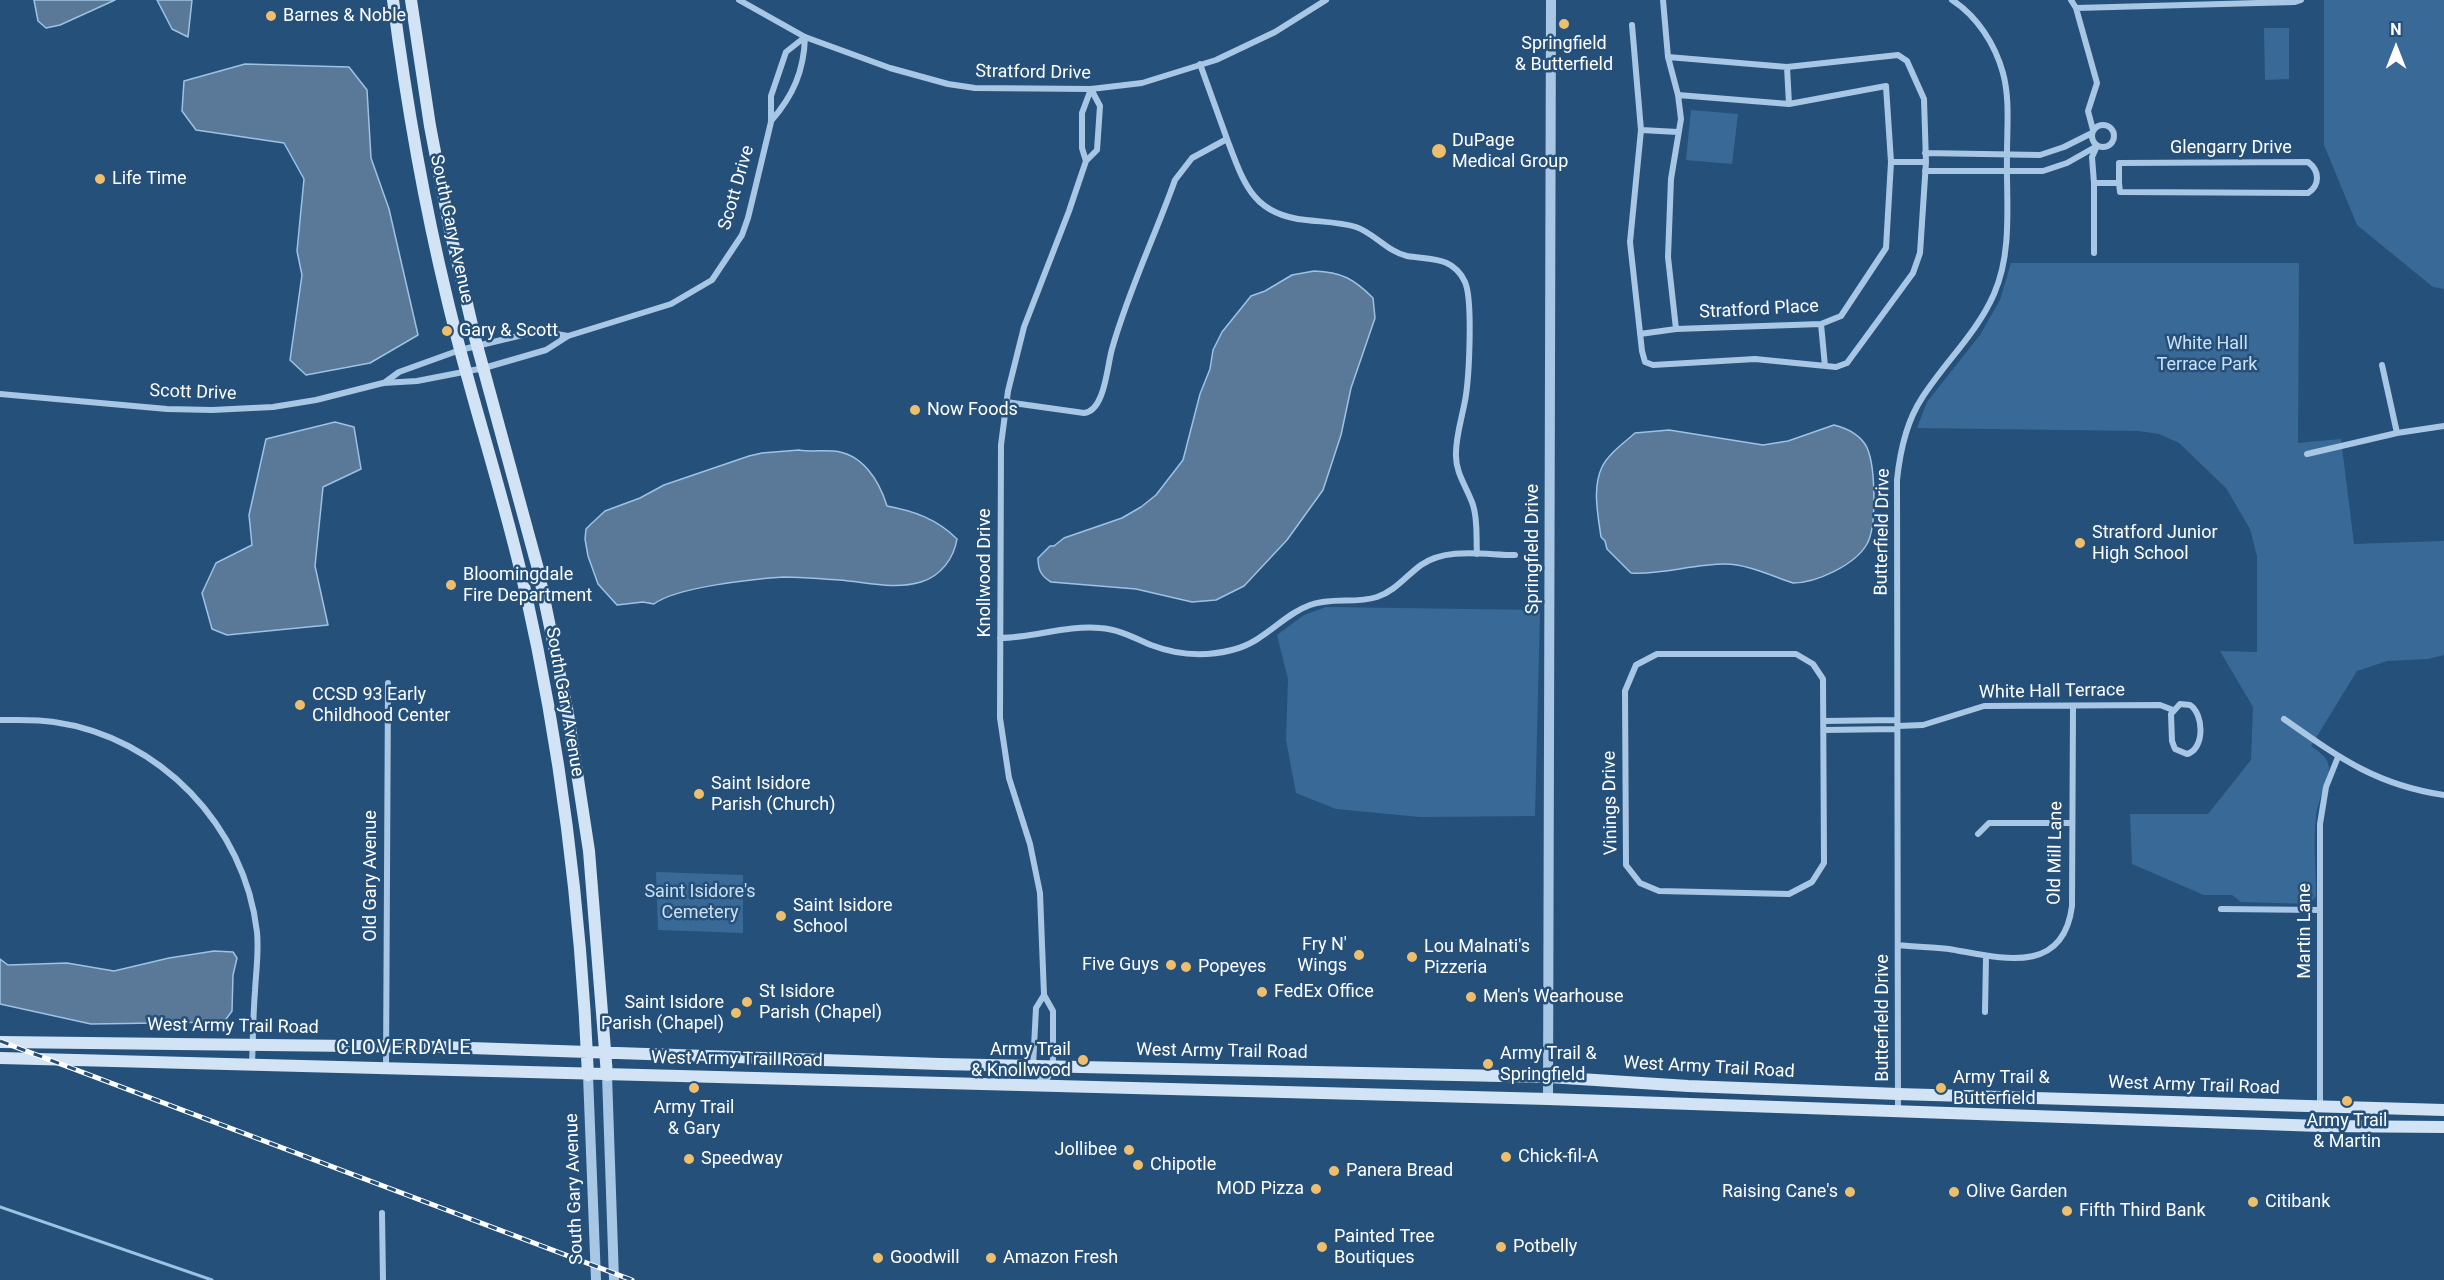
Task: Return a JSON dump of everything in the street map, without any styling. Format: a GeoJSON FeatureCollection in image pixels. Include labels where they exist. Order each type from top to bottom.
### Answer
{"type":"FeatureCollection","features":[{"type":"Feature","properties":{"kind":"main road","name":"South Gary Avenue"},"geometry":{"type":"LineString","coordinates":[[393,0],[421,182],[460,350],[525,592],[551,718],[580,944],[588,1075]]}},
{"type":"Feature","properties":{"kind":"main road","name":"South Gary Avenue"},"geometry":{"type":"LineString","coordinates":[[411,0],[437,166],[477,346],[542,587],[559,668],[580,790],[592,884],[607,1075]]}},
{"type":"Feature","properties":{"kind":"main road"},"geometry":{"type":"LineString","coordinates":[[525,592],[542,587]]}},
{"type":"Feature","properties":{"kind":"main road","name":"West Army Trail Road"},"geometry":{"type":"LineString","coordinates":[[0,1042],[587,1051],[1053,1067],[1549,1077],[1689,1086],[1898,1094],[2444,1110]]}},
{"type":"Feature","properties":{"kind":"main road","name":"West Army Trail Road"},"geometry":{"type":"LineString","coordinates":[[0,1058],[588,1075],[1548,1098],[2320,1126],[2444,1127]]}},
{"type":"Feature","properties":{"kind":"main road"},"geometry":{"type":"LineString","coordinates":[[2118,1119],[2120,1101]]}},
{"type":"Feature","properties":{"kind":"main road"},"geometry":{"type":"LineString","coordinates":[[2320,1126],[2340,1108]]}},
{"type":"Feature","properties":{"kind":"street","name":"Stratford Drive"},"geometry":{"type":"LineString","coordinates":[[739,0],[805,37],[890,68],[948,84],[975,88],[1091,89],[1142,83],[1234,52],[1275,32],[1326,0]]}},
{"type":"Feature","properties":{"kind":"street","name":"Springfield Drive"},"geometry":{"type":"LineString","coordinates":[[1548,1098],[1551,0]]}},
{"type":"Feature","properties":{"kind":"street","name":"Stratford Place"},"geometry":{"type":"LineString","coordinates":[[1663,0],[1668,57],[1678,95],[1680,119],[1671,178],[1668,257],[1676,329],[1821,324],[1841,316],[1886,248],[1891,162],[1886,86],[1789,104],[1678,95]]}},
{"type":"Feature","properties":{"kind":"street","name":"Butterfield Drive"},"geometry":{"type":"LineString","coordinates":[[1898,1112],[1896,480],[1905,434],[1921,399],[1987,310],[1998,285],[2005,253],[2007,90],[1999,59],[1985,33],[1965,8],[1952,0]]}},
{"type":"Feature","properties":{"kind":"street"},"geometry":{"type":"LineString","coordinates":[[2072,0],[2097,83],[2088,111],[2093,131],[2092,140],[2097,146]]}},
{"type":"Feature","properties":{"kind":"street"},"geometry":{"type":"LineString","coordinates":[[2076,8],[2301,0]]}},
{"type":"Feature","properties":{"kind":"street"},"geometry":{"type":"LineString","coordinates":[[1632,25],[1641,130],[1630,242],[1645,362],[1653,365],[1755,359],[1836,367],[1847,363],[1913,273],[1920,253],[1926,162],[1924,99],[1907,61],[1898,55],[1787,67],[1668,57]]}},
{"type":"Feature","properties":{"kind":"street","name":"Scott Drive"},"geometry":{"type":"LineString","coordinates":[[0,394],[166,409],[219,410],[273,407],[305,402],[384,383],[417,381],[483,368],[546,350],[568,336],[671,304],[712,280],[734,249],[748,218],[771,122],[771,96],[786,52],[805,37]]}},
{"type":"Feature","properties":{"kind":"street","name":"Scott Drive"},"geometry":{"type":"LineString","coordinates":[[771,122],[788,101],[804,60],[805,37]]}},
{"type":"Feature","properties":{"kind":"street"},"geometry":{"type":"LineString","coordinates":[[1200,64],[1241,177],[1250,193],[1264,207],[1277,215],[1291,219],[1347,224],[1359,228],[1406,256],[1435,258],[1448,262],[1458,270],[1466,283],[1469,300],[1467,393],[1455,456],[1458,472],[1473,505],[1476,520],[1476,554]]}},
{"type":"Feature","properties":{"kind":"street"},"geometry":{"type":"LineString","coordinates":[[1787,67],[1789,104]]}},
{"type":"Feature","properties":{"kind":"street","name":"Knollwood Drive"},"geometry":{"type":"LineString","coordinates":[[1086,161],[1082,148],[1082,112],[1091,89]]}},
{"type":"Feature","properties":{"kind":"street","name":"Knollwood Drive"},"geometry":{"type":"LineString","coordinates":[[1044,1085],[1053,1067],[1053,1011],[1044,994],[1040,893],[1034,858],[1010,778],[1000,718],[1001,445],[1006,402],[1024,327],[1086,161],[1097,150],[1100,106],[1091,89]]}},
{"type":"Feature","properties":{"kind":"street"},"geometry":{"type":"LineString","coordinates":[[1925,153],[2040,155],[2064,147],[2093,131],[2099,125],[2106,125],[2114,133],[2111,143],[2104,147],[2097,146],[2067,163],[2043,171],[1925,171]]}},
{"type":"Feature","properties":{"kind":"street"},"geometry":{"type":"LineString","coordinates":[[1641,130],[1678,132]]}},
{"type":"Feature","properties":{"kind":"street"},"geometry":{"type":"LineString","coordinates":[[1006,402],[1084,413],[1090,412],[1096,406],[1101,397],[1112,348],[1175,180],[1192,158],[1227,140]]}},
{"type":"Feature","properties":{"kind":"street"},"geometry":{"type":"LineString","coordinates":[[2094,253],[2092,157],[2097,146]]}},
{"type":"Feature","properties":{"kind":"street"},"geometry":{"type":"LineString","coordinates":[[1891,162],[1926,162]]}},
{"type":"Feature","properties":{"kind":"street","name":"Glengarry Drive"},"geometry":{"type":"LineString","coordinates":[[2308,162],[2318,175],[2316,186],[2308,193],[2120,192],[2119,183],[2120,163],[2308,162]]}},
{"type":"Feature","properties":{"kind":"street","name":"Glengarry Drive"},"geometry":{"type":"LineString","coordinates":[[2094,183],[2119,183]]}},
{"type":"Feature","properties":{"kind":"street"},"geometry":{"type":"LineString","coordinates":[[1821,324],[1825,366]]}},
{"type":"Feature","properties":{"kind":"street"},"geometry":{"type":"LineString","coordinates":[[1640,334],[1676,329]]}},
{"type":"Feature","properties":{"kind":"street","name":"Scott Drive"},"geometry":{"type":"LineString","coordinates":[[384,383],[399,372],[460,350],[539,332],[568,336]]}},
{"type":"Feature","properties":{"kind":"street"},"geometry":{"type":"LineString","coordinates":[[2382,365],[2397,433]]}},
{"type":"Feature","properties":{"kind":"street"},"geometry":{"type":"LineString","coordinates":[[2307,454],[2397,433],[2444,426]]}},
{"type":"Feature","properties":{"kind":"street"},"geometry":{"type":"LineString","coordinates":[[1000,638],[1100,628],[1123,633],[1178,653],[1233,650],[1259,639],[1293,614],[1310,605],[1328,601],[1363,601],[1395,588],[1422,565],[1435,558],[1452,554],[1515,555]]}},
{"type":"Feature","properties":{"kind":"street","name":"Vinings Drive"},"geometry":{"type":"LineString","coordinates":[[1657,654],[1796,654],[1813,664],[1822,679],[1824,730],[1824,863],[1812,882],[1789,894],[1659,891],[1641,883],[1626,866],[1625,692],[1636,665],[1657,654]]}},
{"type":"Feature","properties":{"kind":"street","name":"Old Gary Avenue"},"geometry":{"type":"LineString","coordinates":[[386,1069],[388,683]]}},
{"type":"Feature","properties":{"kind":"street","name":"White Hall Terrace"},"geometry":{"type":"LineString","coordinates":[[1898,725],[1938,721],[1984,705],[2160,705],[2173,710],[2185,704],[2197,711],[2199,743],[2198,748],[2191,753],[2182,754],[2173,745],[2171,714],[2173,710]]}},
{"type":"Feature","properties":{"kind":"street","name":"Old Mill Lane"},"geometry":{"type":"LineString","coordinates":[[1898,945],[1947,949],[1986,957],[2025,959],[2045,951],[2062,933],[2069,921],[2072,906],[2073,706]]}},
{"type":"Feature","properties":{"kind":"street"},"geometry":{"type":"LineString","coordinates":[[2284,719],[2338,757],[2372,776],[2394,784],[2444,795]]}},
{"type":"Feature","properties":{"kind":"street"},"geometry":{"type":"LineString","coordinates":[[0,720],[55,722],[87,729],[118,740],[139,751],[172,774],[216,821],[237,861],[249,893],[255,920],[258,951],[252,1064]]}},
{"type":"Feature","properties":{"kind":"street"},"geometry":{"type":"LineString","coordinates":[[1824,721],[1898,725]]}},
{"type":"Feature","properties":{"kind":"street"},"geometry":{"type":"LineString","coordinates":[[1824,730],[1898,725]]}},
{"type":"Feature","properties":{"kind":"street","name":"Martin Lane"},"geometry":{"type":"LineString","coordinates":[[2320,1108],[2321,812],[2326,787],[2338,757]]}},
{"type":"Feature","properties":{"kind":"street"},"geometry":{"type":"LineString","coordinates":[[1978,834],[1989,823],[2072,823]]}},
{"type":"Feature","properties":{"kind":"street"},"geometry":{"type":"LineString","coordinates":[[2221,909],[2320,909]]}},
{"type":"Feature","properties":{"kind":"street"},"geometry":{"type":"LineString","coordinates":[[1985,1012],[1986,957]]}},
{"type":"Feature","properties":{"kind":"street","name":"Knollwood Drive"},"geometry":{"type":"LineString","coordinates":[[1033,1066],[1036,1008],[1044,994]]}},
{"type":"Feature","properties":{"kind":"street"},"geometry":{"type":"LineString","coordinates":[[1033,1066],[1044,1085]]}},
{"type":"Feature","properties":{"kind":"street","name":"South Gary Avenue"},"geometry":{"type":"LineString","coordinates":[[588,1075],[596,1280]]}},
{"type":"Feature","properties":{"kind":"street","name":"South Gary Avenue"},"geometry":{"type":"LineString","coordinates":[[607,1075],[614,1280]]}},
{"type":"Feature","properties":{"kind":"street"},"geometry":{"type":"LineString","coordinates":[[382,1213],[383,1280]]}},
{"type":"Feature","properties":{"kind":"green space"},"geometry":{"type":"Polygon","coordinates":[[[2324,0],[2444,0],[2444,289],[2433,287],[2357,225],[2324,145],[2324,0]]]}},
{"type":"Feature","properties":{"kind":"green space"},"geometry":{"type":"Polygon","coordinates":[[[2264,28],[2289,28],[2289,79],[2265,80],[2264,28]]]}},
{"type":"Feature","properties":{"kind":"green space"},"geometry":{"type":"Polygon","coordinates":[[[1691,110],[1738,114],[1732,164],[1686,160],[1691,110]]]}},
{"type":"Feature","properties":{"kind":"green space","name":"White Hall Terrace Park"},"geometry":{"type":"Polygon","coordinates":[[[2011,263],[2299,263],[2298,443],[2341,439],[2354,544],[2444,541],[2444,655],[2428,659],[2387,661],[2357,671],[2311,746],[2325,757],[2329,767],[2316,816],[2316,896],[2310,904],[2241,902],[2232,895],[2204,895],[2132,864],[2130,814],[2208,814],[2251,760],[2253,707],[2220,651],[2257,652],[2257,556],[2250,529],[2226,488],[2179,443],[2159,434],[2138,431],[1917,428],[1927,402],[1980,335],[2000,300],[2011,263]]]}},
{"type":"Feature","properties":{"kind":"green space"},"geometry":{"type":"Polygon","coordinates":[[[1326,607],[1540,610],[1535,816],[1420,817],[1336,809],[1296,793],[1286,740],[1288,679],[1277,635],[1304,615],[1326,607]]]}},
{"type":"Feature","properties":{"kind":"green space","name":"Saint Isidore's Cemetery"},"geometry":{"type":"Polygon","coordinates":[[[656,872],[743,875],[743,933],[658,930],[656,872]]]}},
{"type":"Feature","properties":{"kind":"shaded area"},"geometry":{"type":"Polygon","coordinates":[[[34,0],[115,0],[60,25],[46,28],[38,21],[34,0]]]}},
{"type":"Feature","properties":{"kind":"shaded area"},"geometry":{"type":"Polygon","coordinates":[[[157,0],[192,0],[188,37],[172,29],[157,0]]]}},
{"type":"Feature","properties":{"kind":"shaded area"},"geometry":{"type":"Polygon","coordinates":[[[245,64],[349,67],[367,90],[371,158],[389,209],[418,335],[370,363],[306,375],[290,360],[302,275],[297,251],[304,179],[284,143],[196,130],[182,111],[184,81],[245,64]]]}},
{"type":"Feature","properties":{"kind":"shaded area"},"geometry":{"type":"Polygon","coordinates":[[[1314,271],[1340,275],[1360,286],[1373,298],[1375,318],[1351,388],[1341,435],[1323,490],[1287,540],[1244,586],[1216,600],[1192,602],[1136,589],[1051,582],[1042,575],[1038,558],[1050,546],[1054,546],[1064,538],[1122,518],[1156,495],[1183,460],[1200,394],[1210,369],[1213,350],[1222,332],[1251,296],[1265,291],[1292,275],[1314,271]]]}},
{"type":"Feature","properties":{"kind":"shaded area"},"geometry":{"type":"Polygon","coordinates":[[[335,422],[354,427],[361,469],[323,487],[315,566],[328,625],[227,635],[212,629],[202,593],[216,563],[252,545],[249,515],[266,439],[335,422]]]}},
{"type":"Feature","properties":{"kind":"shaded area"},"geometry":{"type":"Polygon","coordinates":[[[1834,425],[1851,432],[1865,444],[1869,452],[1873,478],[1874,509],[1870,535],[1861,552],[1844,566],[1813,580],[1793,583],[1751,568],[1725,564],[1631,573],[1607,549],[1601,537],[1597,511],[1596,493],[1599,475],[1608,458],[1635,433],[1669,430],[1763,445],[1788,441],[1834,425]]]}},
{"type":"Feature","properties":{"kind":"shaded area"},"geometry":{"type":"Polygon","coordinates":[[[799,450],[833,451],[861,462],[874,478],[887,506],[925,517],[957,539],[950,559],[935,575],[911,584],[890,585],[784,577],[697,589],[679,593],[654,604],[643,602],[617,605],[598,584],[588,556],[585,539],[586,529],[605,511],[640,498],[664,485],[749,456],[799,450]]]}},
{"type":"Feature","properties":{"kind":"shaded area"},"geometry":{"type":"Polygon","coordinates":[[[214,951],[233,952],[237,958],[233,975],[232,1011],[224,1022],[91,1024],[0,1004],[0,959],[8,965],[67,963],[114,971],[169,958],[214,951]]]}},
{"type":"Feature","properties":{"kind":"waterway"},"geometry":{"type":"LineString","coordinates":[[0,1207],[212,1280]]}},
{"type":"Feature","properties":{"kind":"railway"},"geometry":{"type":"LineString","coordinates":[[0,1041],[632,1280]]}},
{"type":"Feature","properties":{"kind":"place","name":"Barnes & Noble"},"geometry":{"type":"Point","coordinates":[271,16]}},
{"type":"Feature","properties":{"kind":"place","name":"Springfield & Butterfield"},"geometry":{"type":"Point","coordinates":[1564,24]}},
{"type":"Feature","properties":{"kind":"place","name":"DuPage Medical Group"},"geometry":{"type":"Point","coordinates":[1439,151]}},
{"type":"Feature","properties":{"kind":"place","name":"Life Time"},"geometry":{"type":"Point","coordinates":[100,179]}},
{"type":"Feature","properties":{"kind":"place","name":"Gary & Scott"},"geometry":{"type":"Point","coordinates":[447,331]}},
{"type":"Feature","properties":{"kind":"place","name":"Now Foods"},"geometry":{"type":"Point","coordinates":[915,410]}},
{"type":"Feature","properties":{"kind":"place","name":"Stratford Junior High School"},"geometry":{"type":"Point","coordinates":[2080,543]}},
{"type":"Feature","properties":{"kind":"place","name":"Bloomingdale Fire Department"},"geometry":{"type":"Point","coordinates":[451,585]}},
{"type":"Feature","properties":{"kind":"place","name":"CCSD 93 Early Childhood Center"},"geometry":{"type":"Point","coordinates":[300,705]}},
{"type":"Feature","properties":{"kind":"place","name":"Saint Isidore Parish (Church)"},"geometry":{"type":"Point","coordinates":[699,794]}},
{"type":"Feature","properties":{"kind":"place","name":"Saint Isidore School"},"geometry":{"type":"Point","coordinates":[781,916]}},
{"type":"Feature","properties":{"kind":"place","name":"Fry N' Wings"},"geometry":{"type":"Point","coordinates":[1359,955]}},
{"type":"Feature","properties":{"kind":"place","name":"Lou Malnati's Pizzeria"},"geometry":{"type":"Point","coordinates":[1412,957]}},
{"type":"Feature","properties":{"kind":"place","name":"Five Guys"},"geometry":{"type":"Point","coordinates":[1171,965]}},
{"type":"Feature","properties":{"kind":"place","name":"Popeyes"},"geometry":{"type":"Point","coordinates":[1186,967]}},
{"type":"Feature","properties":{"kind":"place","name":"FedEx Office"},"geometry":{"type":"Point","coordinates":[1262,992]}},
{"type":"Feature","properties":{"kind":"place","name":"Men's Wearhouse"},"geometry":{"type":"Point","coordinates":[1471,997]}},
{"type":"Feature","properties":{"kind":"place","name":"St Isidore Parish (Chapel)"},"geometry":{"type":"Point","coordinates":[747,1002]}},
{"type":"Feature","properties":{"kind":"place","name":"Saint Isidore Parish (Chapel)"},"geometry":{"type":"Point","coordinates":[736,1013]}},
{"type":"Feature","properties":{"kind":"place","name":"Army Trail & Knollwood"},"geometry":{"type":"Point","coordinates":[1083,1060]}},
{"type":"Feature","properties":{"kind":"place","name":"Army Trail & Springfield"},"geometry":{"type":"Point","coordinates":[1488,1064]}},
{"type":"Feature","properties":{"kind":"place","name":"Army Trail & Gary"},"geometry":{"type":"Point","coordinates":[694,1088]}},
{"type":"Feature","properties":{"kind":"place","name":"Army Trail & Butterfield"},"geometry":{"type":"Point","coordinates":[1941,1088]}},
{"type":"Feature","properties":{"kind":"place","name":"Army Trail & Martin"},"geometry":{"type":"Point","coordinates":[2347,1101]}},
{"type":"Feature","properties":{"kind":"place","name":"Jollibee"},"geometry":{"type":"Point","coordinates":[1129,1150]}},
{"type":"Feature","properties":{"kind":"place","name":"Chick-fil-A"},"geometry":{"type":"Point","coordinates":[1506,1157]}},
{"type":"Feature","properties":{"kind":"place","name":"Speedway"},"geometry":{"type":"Point","coordinates":[689,1159]}},
{"type":"Feature","properties":{"kind":"place","name":"Chipotle"},"geometry":{"type":"Point","coordinates":[1138,1165]}},
{"type":"Feature","properties":{"kind":"place","name":"Panera Bread"},"geometry":{"type":"Point","coordinates":[1334,1171]}},
{"type":"Feature","properties":{"kind":"place","name":"MOD Pizza"},"geometry":{"type":"Point","coordinates":[1316,1189]}},
{"type":"Feature","properties":{"kind":"place","name":"Raising Cane's"},"geometry":{"type":"Point","coordinates":[1850,1192]}},
{"type":"Feature","properties":{"kind":"place","name":"Olive Garden"},"geometry":{"type":"Point","coordinates":[1954,1192]}},
{"type":"Feature","properties":{"kind":"place","name":"Citibank"},"geometry":{"type":"Point","coordinates":[2253,1202]}},
{"type":"Feature","properties":{"kind":"place","name":"Fifth Third Bank"},"geometry":{"type":"Point","coordinates":[2067,1211]}},
{"type":"Feature","properties":{"kind":"place","name":"Painted Tree Boutiques"},"geometry":{"type":"Point","coordinates":[1322,1247]}},
{"type":"Feature","properties":{"kind":"place","name":"Potbelly"},"geometry":{"type":"Point","coordinates":[1501,1247]}},
{"type":"Feature","properties":{"kind":"place","name":"Goodwill"},"geometry":{"type":"Point","coordinates":[878,1258]}},
{"type":"Feature","properties":{"kind":"place","name":"Amazon Fresh"},"geometry":{"type":"Point","coordinates":[991,1258]}},
{"type":"Feature","properties":{"kind":"district","name":"CLOVERDALE"},"geometry":{"type":"Point","coordinates":[404,1049]}}]}
